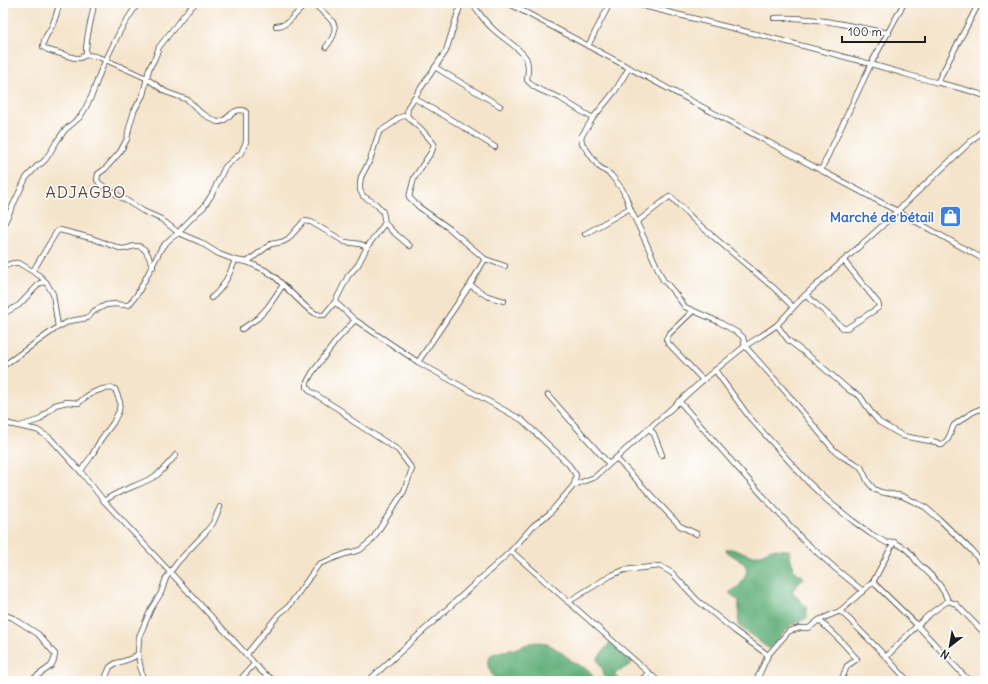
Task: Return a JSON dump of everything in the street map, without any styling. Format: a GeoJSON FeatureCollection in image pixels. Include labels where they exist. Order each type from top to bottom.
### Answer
{"type":"FeatureCollection","features":[{"type":"Feature","properties":{"kind":"street"},"geometry":{"type":"LineString","coordinates":[[3,366],[58,327],[70,321],[87,318],[94,311],[106,305],[129,305],[138,293],[153,267],[162,247],[171,238],[179,233],[182,228],[203,208],[225,167],[241,154],[246,142],[246,112],[243,110],[236,111],[224,121],[217,122],[201,113],[188,100],[166,92],[146,78],[106,60],[95,56],[86,55],[80,58],[74,58],[48,50],[44,47],[43,41],[52,25],[59,3]]}},
{"type":"Feature","properties":{"kind":"street"},"geometry":{"type":"LineString","coordinates":[[86,55],[85,47],[94,3]]}},
{"type":"Feature","properties":{"kind":"street"},"geometry":{"type":"LineString","coordinates":[[3,226],[26,178],[46,159],[65,130],[80,117],[85,109],[101,70],[120,31],[138,3]]}},
{"type":"Feature","properties":{"kind":"street"},"geometry":{"type":"LineString","coordinates":[[196,3],[188,10],[158,47],[148,69],[145,88],[134,111],[127,139],[120,152],[105,169],[98,174],[97,180],[100,184],[127,202],[161,219],[179,233],[200,242],[219,254],[235,260],[247,262],[265,270],[275,277],[306,307],[320,315],[324,315],[335,302],[348,276],[358,265],[367,247],[385,223]]}},
{"type":"Feature","properties":{"kind":"street"},"geometry":{"type":"LineString","coordinates":[[276,26],[283,25],[288,22],[307,3]]}},
{"type":"Feature","properties":{"kind":"street"},"geometry":{"type":"LineString","coordinates":[[313,3],[332,22],[336,29],[326,47]]}},
{"type":"Feature","properties":{"kind":"street"},"geometry":{"type":"LineString","coordinates":[[461,3],[446,51],[408,107],[407,115],[434,144],[432,151],[414,178],[409,197],[419,207],[450,229],[485,259],[505,266]]}},
{"type":"Feature","properties":{"kind":"street"},"geometry":{"type":"LineString","coordinates":[[472,3],[493,29],[517,49],[526,59],[528,70],[527,80],[532,86],[559,98],[593,118]]}},
{"type":"Feature","properties":{"kind":"street"},"geometry":{"type":"LineString","coordinates":[[508,3],[821,170],[985,260]]}},
{"type":"Feature","properties":{"kind":"street"},"geometry":{"type":"LineString","coordinates":[[588,46],[610,3]]}},
{"type":"Feature","properties":{"kind":"street"},"geometry":{"type":"LineString","coordinates":[[632,3],[872,64],[985,96]]}},
{"type":"Feature","properties":{"kind":"street"},"geometry":{"type":"LineString","coordinates":[[821,170],[872,64],[904,3]]}},
{"type":"Feature","properties":{"kind":"street"},"geometry":{"type":"LineString","coordinates":[[937,83],[979,3]]}},
{"type":"Feature","properties":{"kind":"street"},"geometry":{"type":"LineString","coordinates":[[774,18],[808,19],[889,33]]}},
{"type":"Feature","properties":{"kind":"street"},"geometry":{"type":"LineString","coordinates":[[436,67],[500,106]]}},
{"type":"Feature","properties":{"kind":"street"},"geometry":{"type":"LineString","coordinates":[[629,68],[615,92],[593,118],[581,137],[582,143],[598,166],[611,175],[618,183],[626,197],[663,280],[673,290],[685,307],[719,322],[743,337],[744,346],[785,391],[833,449],[860,468],[874,489],[880,492],[902,496],[925,507],[971,550],[985,566]]}},
{"type":"Feature","properties":{"kind":"street"},"geometry":{"type":"LineString","coordinates":[[414,98],[495,147]]}},
{"type":"Feature","properties":{"kind":"street"},"geometry":{"type":"LineString","coordinates":[[407,115],[398,118],[379,132],[370,160],[361,177],[360,190],[363,196],[376,204],[383,212],[385,223],[392,231],[410,246]]}},
{"type":"Feature","properties":{"kind":"street"},"geometry":{"type":"LineString","coordinates":[[368,681],[511,551],[533,526],[549,514],[574,485],[595,477],[703,380],[744,346],[776,325],[806,295],[882,226],[985,128]]}},
{"type":"Feature","properties":{"kind":"street"},"geometry":{"type":"LineString","coordinates":[[637,222],[671,197],[696,222],[774,288],[794,307]]}},
{"type":"Feature","properties":{"kind":"street"},"geometry":{"type":"LineString","coordinates":[[585,234],[630,208]]}},
{"type":"Feature","properties":{"kind":"street"},"geometry":{"type":"LineString","coordinates":[[247,262],[271,244],[288,239],[304,221],[311,222],[345,242],[360,244],[367,247]]}},
{"type":"Feature","properties":{"kind":"street"},"geometry":{"type":"LineString","coordinates":[[33,271],[57,231],[60,230],[91,238],[122,249],[135,246],[142,247],[146,250],[153,267]]}},
{"type":"Feature","properties":{"kind":"street"},"geometry":{"type":"LineString","coordinates":[[418,362],[452,313],[485,259]]}},
{"type":"Feature","properties":{"kind":"street"},"geometry":{"type":"LineString","coordinates":[[210,298],[214,296],[230,275],[235,260]]}},
{"type":"Feature","properties":{"kind":"street"},"geometry":{"type":"LineString","coordinates":[[806,295],[843,328],[847,328],[878,308],[878,303],[844,261]]}},
{"type":"Feature","properties":{"kind":"street"},"geometry":{"type":"LineString","coordinates":[[3,268],[16,263],[33,271],[46,282],[53,294],[58,327]]}},
{"type":"Feature","properties":{"kind":"street"},"geometry":{"type":"LineString","coordinates":[[3,314],[19,305],[40,283],[46,282]]}},
{"type":"Feature","properties":{"kind":"street"},"geometry":{"type":"LineString","coordinates":[[242,329],[258,318],[268,307],[283,285]]}},
{"type":"Feature","properties":{"kind":"street"},"geometry":{"type":"LineString","coordinates":[[470,285],[487,296],[504,302]]}},
{"type":"Feature","properties":{"kind":"street"},"geometry":{"type":"LineString","coordinates":[[335,302],[355,320],[418,362],[522,420],[569,466],[576,475],[574,485]]}},
{"type":"Feature","properties":{"kind":"street"},"geometry":{"type":"LineString","coordinates":[[693,311],[669,334],[666,339],[703,380]]}},
{"type":"Feature","properties":{"kind":"street"},"geometry":{"type":"LineString","coordinates":[[246,655],[280,614],[289,606],[319,564],[360,550],[372,540],[404,491],[412,469],[398,450],[351,420],[343,412],[310,391],[308,387],[307,382],[312,373],[336,341],[355,320]]}},
{"type":"Feature","properties":{"kind":"street"},"geometry":{"type":"LineString","coordinates":[[776,325],[788,340],[823,367],[849,390],[860,396],[879,422],[903,436],[936,442],[942,445],[948,439],[954,425],[973,412],[985,407]]}},
{"type":"Feature","properties":{"kind":"street"},"geometry":{"type":"LineString","coordinates":[[715,370],[750,418],[808,482],[828,501],[871,534],[887,543],[894,542],[908,550],[917,562],[939,583],[945,592],[948,601]]}},
{"type":"Feature","properties":{"kind":"street"},"geometry":{"type":"LineString","coordinates":[[18,426],[39,420],[56,405],[67,402],[79,403],[85,397],[97,391],[110,388],[115,389],[120,402],[119,411],[84,466],[82,472]]}},
{"type":"Feature","properties":{"kind":"street"},"geometry":{"type":"LineString","coordinates":[[548,395],[609,464]]}},
{"type":"Feature","properties":{"kind":"street"},"geometry":{"type":"LineString","coordinates":[[679,401],[731,461],[802,538],[863,591]]}},
{"type":"Feature","properties":{"kind":"street"},"geometry":{"type":"LineString","coordinates":[[3,420],[9,424],[37,430],[50,438],[82,472],[104,501],[254,664],[274,681]]}},
{"type":"Feature","properties":{"kind":"street"},"geometry":{"type":"LineString","coordinates":[[649,428],[654,434],[662,455]]}},
{"type":"Feature","properties":{"kind":"street"},"geometry":{"type":"LineString","coordinates":[[104,501],[118,492],[140,484],[158,474],[176,454]]}},
{"type":"Feature","properties":{"kind":"street"},"geometry":{"type":"LineString","coordinates":[[616,458],[680,526],[696,534]]}},
{"type":"Feature","properties":{"kind":"street"},"geometry":{"type":"LineString","coordinates":[[143,681],[138,654],[139,637],[151,609],[161,593],[166,578],[170,572],[188,550],[214,523],[220,507]]}},
{"type":"Feature","properties":{"kind":"street"},"geometry":{"type":"LineString","coordinates":[[755,681],[768,655],[789,631],[800,628],[809,628],[819,620],[840,611],[873,582],[894,542]]}},
{"type":"Feature","properties":{"kind":"street"},"geometry":{"type":"LineString","coordinates":[[511,551],[658,681]]}},
{"type":"Feature","properties":{"kind":"street"},"geometry":{"type":"LineString","coordinates":[[568,602],[610,576],[624,570],[660,566],[672,573],[698,601],[768,655]]}},
{"type":"Feature","properties":{"kind":"street"},"geometry":{"type":"LineString","coordinates":[[873,582],[917,626],[968,681]]}},
{"type":"Feature","properties":{"kind":"street"},"geometry":{"type":"LineString","coordinates":[[886,657],[935,609],[948,601]]}},
{"type":"Feature","properties":{"kind":"street"},"geometry":{"type":"LineString","coordinates":[[948,601],[956,604],[985,634]]}},
{"type":"Feature","properties":{"kind":"street"},"geometry":{"type":"LineString","coordinates":[[840,611],[908,681]]}},
{"type":"Feature","properties":{"kind":"street"},"geometry":{"type":"LineString","coordinates":[[3,614],[13,618],[38,634],[55,654],[51,666],[30,681]]}},
{"type":"Feature","properties":{"kind":"street"},"geometry":{"type":"LineString","coordinates":[[819,620],[857,659],[847,666],[841,681]]}},
{"type":"Feature","properties":{"kind":"street"},"geometry":{"type":"LineString","coordinates":[[104,681],[110,667],[138,654]]}},
{"type":"Feature","properties":{"kind":"street"},"geometry":{"type":"LineString","coordinates":[[239,681],[254,664]]}},
{"type":"Feature","properties":{"kind":"street"},"geometry":{"type":"LineString","coordinates":[[639,681],[649,674]]}},
{"type":"Feature","properties":{"kind":"green space"},"geometry":{"type":"Polygon","coordinates":[[[726,549],[732,549],[750,555],[759,555],[771,549],[789,550],[793,569],[804,578],[792,591],[806,607],[807,618],[791,625],[769,649],[738,625],[739,601],[729,593],[741,583],[747,569],[743,562],[727,552],[726,549]]]}},
{"type":"Feature","properties":{"kind":"green space"},"geometry":{"type":"Polygon","coordinates":[[[611,641],[634,661],[614,675],[622,681],[497,681],[490,671],[488,664],[488,660],[495,653],[540,642],[553,647],[575,663],[589,670],[596,680],[605,678],[597,659],[611,641]]]}},
{"type":"Feature","properties":{"kind":"place","name":"Marché de bétail"},"geometry":{"type":"Point","coordinates":[950,217]}},
{"type":"Feature","properties":{"kind":"district","name":"ADJAGBO"},"geometry":{"type":"Point","coordinates":[86,192]}}]}
